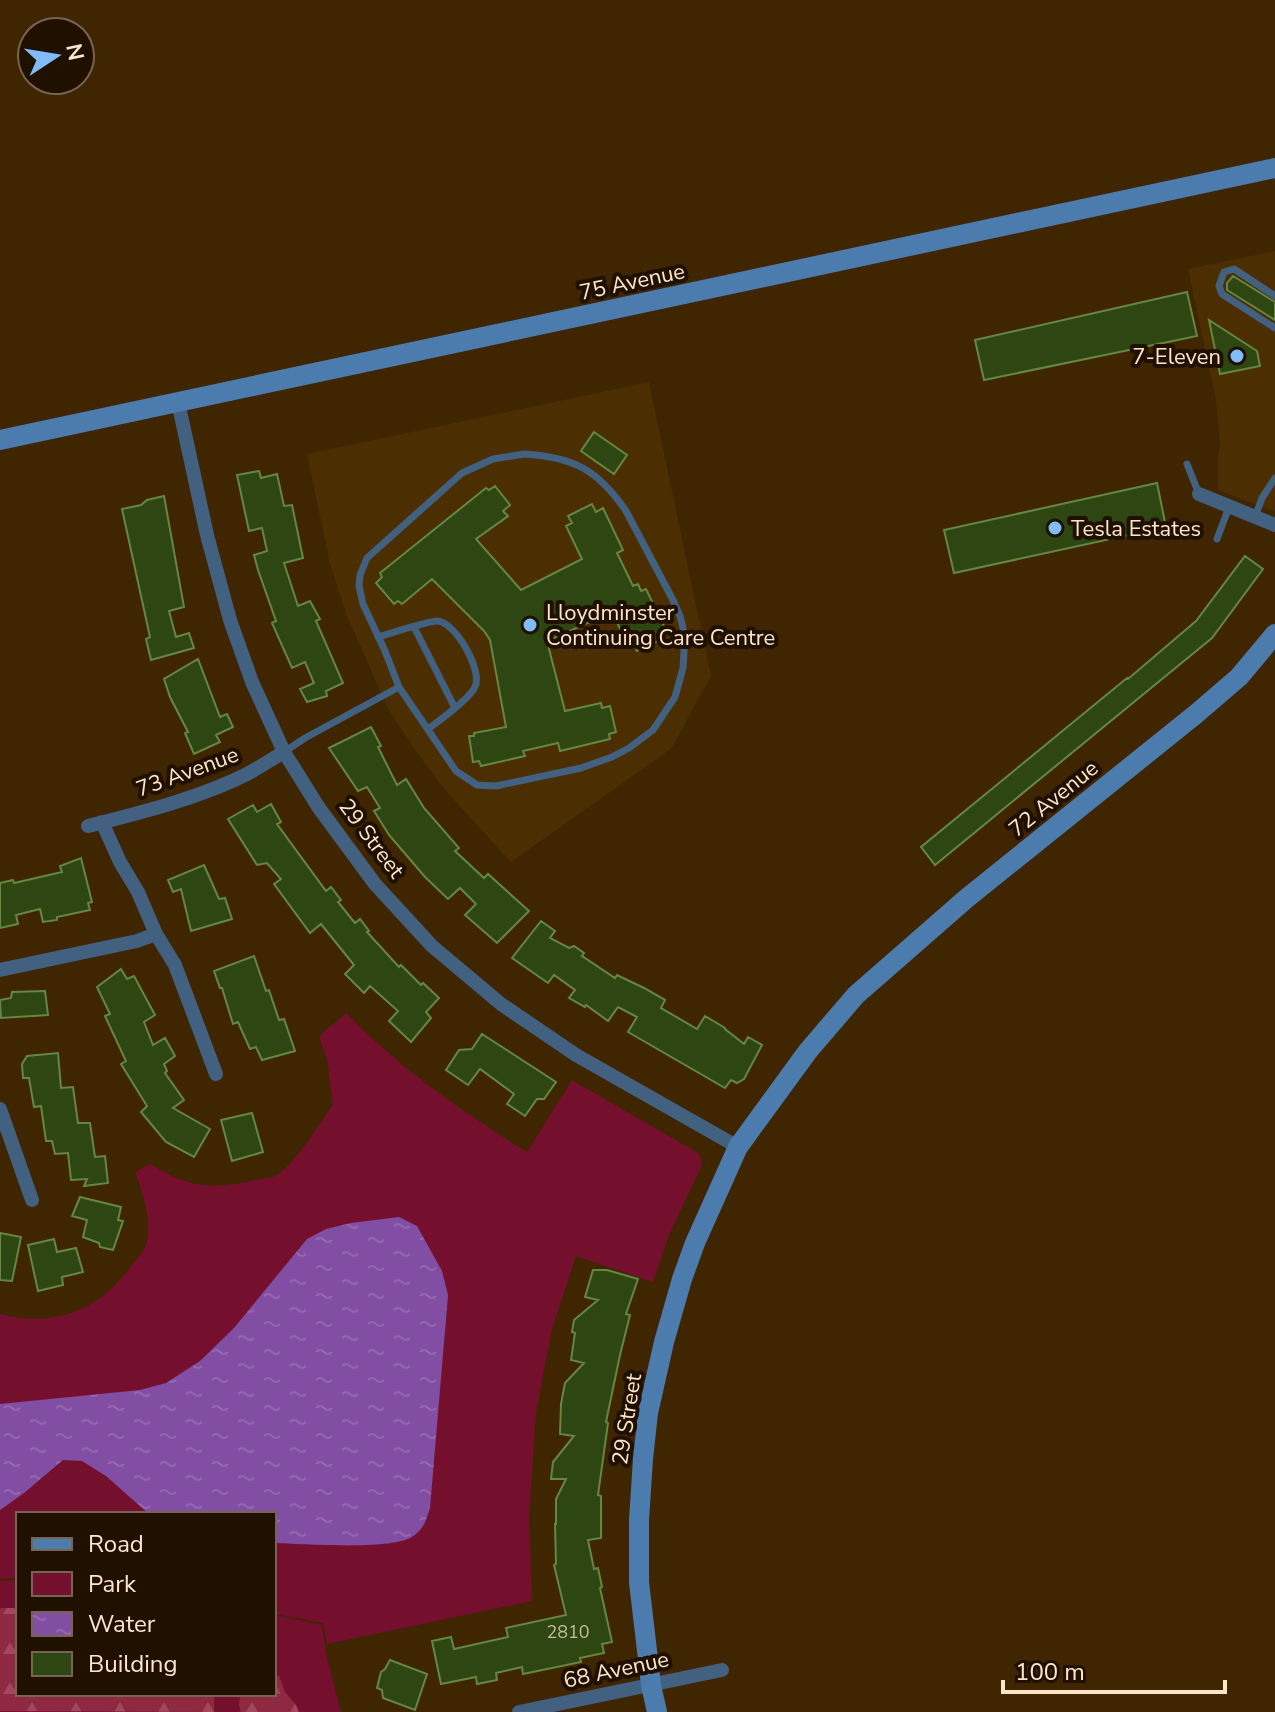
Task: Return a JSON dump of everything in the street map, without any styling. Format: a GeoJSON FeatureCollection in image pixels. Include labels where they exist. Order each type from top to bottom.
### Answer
{"type":"FeatureCollection","features":[{"type":"Feature","properties":{"kind":"street","name":"75 Avenue"},"geometry":{"type":"LineString","coordinates":[[0,440],[1275,168]]}},
{"type":"Feature","properties":{"kind":"street","name":"29 Street"},"geometry":{"type":"LineString","coordinates":[[178,402],[207,535],[230,620],[252,682],[284,752],[319,808],[375,884],[432,946],[501,1004],[576,1055],[738,1147]]}},
{"type":"Feature","properties":{"kind":"street"},"geometry":{"type":"LineString","coordinates":[[1199,494],[1275,525]]}},
{"type":"Feature","properties":{"kind":"street","name":"72 Avenue"},"geometry":{"type":"LineString","coordinates":[[856,995],[967,898],[1239,677],[1275,634]]}},
{"type":"Feature","properties":{"kind":"street","name":"73 Avenue"},"geometry":{"type":"LineString","coordinates":[[216,1074],[175,965],[156,934],[138,892],[95,824],[207,790],[245,775],[284,752]]}},
{"type":"Feature","properties":{"kind":"street"},"geometry":{"type":"LineString","coordinates":[[0,970],[137,941],[156,934]]}},
{"type":"Feature","properties":{"kind":"street","name":"29 Street"},"geometry":{"type":"LineString","coordinates":[[657,1712],[639,1582],[640,1505],[648,1413],[664,1342],[695,1243],[738,1147],[808,1051],[856,995]]}},
{"type":"Feature","properties":{"kind":"street"},"geometry":{"type":"LineString","coordinates":[[0,1109],[32,1200]]}},
{"type":"Feature","properties":{"kind":"street","name":"68 Avenue"},"geometry":{"type":"LineString","coordinates":[[519,1712],[722,1670]]}},
{"type":"Feature","properties":{"kind":"lane"},"geometry":{"type":"LineString","coordinates":[[1275,296],[1234,269],[1224,272],[1220,281],[1222,294],[1275,328]]}},
{"type":"Feature","properties":{"kind":"lane"},"geometry":{"type":"LineString","coordinates":[[505,456],[556,457],[588,470],[608,487],[626,511],[673,600],[684,632],[679,684],[668,709],[653,730],[612,757],[581,768],[488,786],[477,785],[456,771],[399,687],[363,604],[359,586],[363,565],[376,549],[462,473],[505,456]]}},
{"type":"Feature","properties":{"kind":"lane"},"geometry":{"type":"LineString","coordinates":[[1187,464],[1199,494]]}},
{"type":"Feature","properties":{"kind":"lane"},"geometry":{"type":"LineString","coordinates":[[1255,517],[1262,498],[1275,478]]}},
{"type":"Feature","properties":{"kind":"lane"},"geometry":{"type":"LineString","coordinates":[[1217,539],[1229,507]]}},
{"type":"Feature","properties":{"kind":"lane"},"geometry":{"type":"LineString","coordinates":[[378,637],[437,620],[456,632],[467,651],[477,674],[475,687],[428,729]]}},
{"type":"Feature","properties":{"kind":"lane"},"geometry":{"type":"LineString","coordinates":[[414,627],[455,708]]}},
{"type":"Feature","properties":{"kind":"lane"},"geometry":{"type":"LineString","coordinates":[[284,752],[399,687]]}},
{"type":"Feature","properties":{"kind":"shaded area"},"geometry":{"type":"Polygon","coordinates":[[[1275,251],[1275,512],[1218,490],[1220,444],[1216,400],[1188,269],[1275,251]]]}},
{"type":"Feature","properties":{"kind":"shaded area"},"geometry":{"type":"Polygon","coordinates":[[[649,382],[711,676],[671,749],[511,862],[445,790],[388,709],[347,616],[330,564],[307,454],[649,382]]]}},
{"type":"Feature","properties":{"kind":"green space"},"geometry":{"type":"Polygon","coordinates":[[[346,1013],[432,1088],[527,1152],[572,1080],[698,1153],[701,1158],[702,1165],[669,1235],[653,1282],[576,1256],[552,1329],[536,1413],[529,1517],[532,1601],[327,1644],[323,1623],[276,1614],[276,1512],[16,1512],[16,1578],[0,1579],[0,1314],[39,1319],[57,1317],[90,1305],[118,1282],[146,1245],[148,1218],[135,1172],[150,1164],[177,1178],[213,1186],[272,1177],[287,1167],[333,1105],[327,1060],[319,1036],[346,1013]]]}},
{"type":"Feature","properties":{"kind":"green space"},"geometry":{"type":"Polygon","coordinates":[[[16,1580],[16,1696],[276,1696],[276,1615],[322,1625],[341,1712],[0,1712],[0,1581],[16,1580]]]}},
{"type":"Feature","properties":{"kind":"green space"},"geometry":{"type":"Polygon","coordinates":[[[0,1608],[16,1608],[16,1696],[214,1696],[214,1712],[0,1711],[0,1608]]]}},
{"type":"Feature","properties":{"kind":"green space"},"geometry":{"type":"Polygon","coordinates":[[[276,1675],[299,1712],[241,1712],[240,1696],[276,1696],[276,1675]]]}},
{"type":"Feature","properties":{"kind":"water"},"geometry":{"type":"Polygon","coordinates":[[[399,1217],[417,1226],[442,1271],[448,1295],[430,1508],[418,1532],[410,1538],[383,1544],[276,1543],[276,1512],[147,1512],[106,1476],[82,1461],[63,1460],[0,1510],[0,1404],[140,1390],[166,1383],[200,1361],[234,1328],[307,1239],[326,1229],[399,1217]]]}},
{"type":"Feature","properties":{"kind":"building"},"geometry":{"type":"Polygon","coordinates":[[[1233,276],[1275,302],[1275,320],[1227,290],[1227,283],[1233,276]]]}},
{"type":"Feature","properties":{"kind":"building"},"geometry":{"type":"Polygon","coordinates":[[[1187,292],[1197,336],[984,380],[975,340],[1187,292]]]}},
{"type":"Feature","properties":{"kind":"building"},"geometry":{"type":"Polygon","coordinates":[[[1209,320],[1257,351],[1260,366],[1220,374],[1209,320]]]}},
{"type":"Feature","properties":{"kind":"building"},"geometry":{"type":"Polygon","coordinates":[[[594,432],[627,455],[614,474],[581,451],[594,432]]]}},
{"type":"Feature","properties":{"kind":"building"},"geometry":{"type":"Polygon","coordinates":[[[259,471],[261,478],[277,474],[284,506],[292,505],[303,558],[284,563],[298,606],[310,601],[320,619],[316,621],[343,683],[326,691],[327,696],[307,702],[300,689],[314,683],[305,662],[292,668],[272,623],[276,621],[254,555],[267,551],[262,528],[249,531],[237,475],[259,471]]]}},
{"type":"Feature","properties":{"kind":"building","name":"Tesla Estates"},"geometry":{"type":"Polygon","coordinates":[[[1157,483],[1166,527],[954,573],[944,530],[1157,483]]]}},
{"type":"Feature","properties":{"kind":"building","name":"Lloydminster Continuing Care Centre"},"geometry":{"type":"Polygon","coordinates":[[[495,486],[510,505],[503,511],[508,516],[476,539],[521,590],[582,559],[566,526],[572,523],[568,516],[592,504],[596,512],[603,508],[623,550],[617,553],[633,586],[638,584],[641,591],[646,589],[665,628],[659,631],[663,639],[637,651],[634,645],[629,647],[612,612],[547,641],[565,711],[601,703],[602,708],[610,706],[616,732],[609,734],[610,739],[560,751],[558,743],[523,751],[525,756],[481,766],[479,761],[473,762],[469,736],[506,727],[490,640],[432,579],[402,604],[398,601],[394,604],[376,583],[382,577],[380,573],[486,488],[489,490],[495,486]]]}},
{"type":"Feature","properties":{"kind":"building"},"geometry":{"type":"Polygon","coordinates":[[[164,496],[184,607],[169,611],[176,637],[189,633],[194,648],[151,660],[146,639],[150,637],[122,509],[164,496]]]}},
{"type":"Feature","properties":{"kind":"building"},"geometry":{"type":"Polygon","coordinates":[[[1245,556],[1263,569],[1212,638],[935,865],[921,847],[1196,621],[1245,556]]]}},
{"type":"Feature","properties":{"kind":"building"},"geometry":{"type":"Polygon","coordinates":[[[198,659],[220,717],[227,714],[233,727],[216,735],[220,742],[194,754],[185,733],[188,732],[164,679],[198,659]]]}},
{"type":"Feature","properties":{"kind":"building"},"geometry":{"type":"Polygon","coordinates":[[[371,727],[397,785],[406,779],[424,808],[459,848],[455,851],[484,878],[488,874],[529,911],[497,943],[465,915],[476,904],[460,888],[448,899],[425,877],[389,835],[374,811],[380,808],[367,787],[358,791],[329,748],[371,727]]]}},
{"type":"Feature","properties":{"kind":"building"},"geometry":{"type":"Polygon","coordinates":[[[271,804],[281,822],[277,824],[326,891],[331,887],[341,900],[338,902],[355,923],[360,919],[367,932],[399,967],[401,965],[439,998],[426,1012],[431,1018],[411,1042],[389,1021],[398,1011],[370,986],[364,993],[345,974],[354,965],[321,924],[310,933],[274,884],[281,879],[267,863],[257,865],[228,819],[253,805],[257,812],[271,804]]]}},
{"type":"Feature","properties":{"kind":"building"},"geometry":{"type":"Polygon","coordinates":[[[81,858],[92,902],[88,903],[90,910],[43,922],[40,909],[16,915],[18,924],[0,928],[0,883],[13,880],[14,883],[62,872],[60,866],[81,858]]]}},
{"type":"Feature","properties":{"kind":"building"},"geometry":{"type":"Polygon","coordinates":[[[204,865],[219,899],[225,898],[232,919],[191,931],[181,889],[173,892],[168,880],[204,865]]]}},
{"type":"Feature","properties":{"kind":"building"},"geometry":{"type":"Polygon","coordinates":[[[541,921],[555,931],[550,938],[569,948],[574,946],[584,953],[582,956],[615,978],[617,975],[665,1000],[661,1008],[697,1029],[705,1016],[744,1044],[748,1037],[762,1045],[744,1079],[737,1083],[731,1080],[725,1088],[628,1032],[637,1017],[618,1007],[608,1021],[586,1005],[569,998],[575,990],[554,975],[548,983],[512,958],[541,921]]]}},
{"type":"Feature","properties":{"kind":"building"},"geometry":{"type":"Polygon","coordinates":[[[254,956],[266,991],[269,990],[279,1020],[284,1019],[295,1051],[262,1060],[256,1047],[250,1049],[238,1022],[233,1024],[214,971],[254,956]]]}},
{"type":"Feature","properties":{"kind":"building"},"geometry":{"type":"Polygon","coordinates":[[[121,969],[127,979],[134,976],[155,1015],[144,1022],[153,1045],[165,1038],[175,1056],[164,1064],[165,1073],[184,1100],[173,1108],[210,1129],[194,1157],[166,1142],[141,1112],[147,1106],[121,1064],[126,1061],[105,1016],[110,1014],[97,987],[121,969]]]}},
{"type":"Feature","properties":{"kind":"building"},"geometry":{"type":"Polygon","coordinates":[[[45,991],[48,1015],[1,1018],[0,1000],[11,998],[12,992],[45,991]]]}},
{"type":"Feature","properties":{"kind":"building"},"geometry":{"type":"Polygon","coordinates":[[[482,1034],[556,1082],[544,1099],[537,1099],[525,1116],[507,1104],[514,1094],[480,1069],[468,1085],[446,1070],[459,1050],[472,1049],[482,1034]]]}},
{"type":"Feature","properties":{"kind":"building"},"geometry":{"type":"Polygon","coordinates":[[[58,1053],[61,1088],[73,1087],[78,1123],[90,1123],[95,1157],[105,1156],[108,1183],[84,1186],[87,1179],[71,1180],[68,1153],[55,1154],[52,1141],[46,1141],[41,1106],[34,1107],[29,1078],[23,1078],[22,1064],[27,1056],[58,1053]]]}},
{"type":"Feature","properties":{"kind":"building"},"geometry":{"type":"Polygon","coordinates":[[[252,1113],[263,1152],[232,1161],[221,1120],[252,1113]]]}},
{"type":"Feature","properties":{"kind":"building"},"geometry":{"type":"Polygon","coordinates":[[[80,1197],[121,1207],[118,1220],[123,1221],[113,1250],[100,1247],[99,1243],[83,1237],[87,1220],[72,1216],[80,1197]]]}},
{"type":"Feature","properties":{"kind":"building"},"geometry":{"type":"Polygon","coordinates":[[[0,1233],[21,1237],[12,1281],[0,1280],[0,1233]]]}},
{"type":"Feature","properties":{"kind":"building"},"geometry":{"type":"Polygon","coordinates":[[[54,1239],[57,1252],[76,1248],[83,1272],[62,1277],[63,1285],[38,1291],[28,1245],[54,1239]]]}},
{"type":"Feature","properties":{"kind":"building"},"geometry":{"type":"Polygon","coordinates":[[[593,1270],[607,1270],[638,1279],[626,1314],[630,1315],[606,1422],[598,1495],[601,1496],[601,1538],[588,1540],[594,1569],[598,1568],[612,1642],[602,1644],[604,1653],[580,1658],[581,1662],[523,1674],[522,1667],[496,1673],[497,1680],[477,1684],[476,1677],[441,1684],[432,1641],[451,1637],[454,1649],[508,1637],[506,1628],[566,1615],[554,1565],[556,1499],[566,1479],[551,1479],[553,1462],[574,1436],[560,1434],[561,1404],[565,1383],[584,1363],[571,1360],[575,1333],[572,1332],[574,1320],[598,1300],[585,1297],[593,1270]]]}},
{"type":"Feature","properties":{"kind":"building"},"geometry":{"type":"Polygon","coordinates":[[[390,1660],[427,1674],[415,1710],[383,1698],[382,1690],[377,1688],[381,1672],[390,1660]]]}},
{"type":"Feature","properties":{"kind":"place","name":"7-Eleven"},"geometry":{"type":"Point","coordinates":[1237,356]}},
{"type":"Feature","properties":{"kind":"place","name":"Tesla Estates"},"geometry":{"type":"Point","coordinates":[1055,528]}},
{"type":"Feature","properties":{"kind":"place","name":"Lloydminster Continuing Care Centre"},"geometry":{"type":"Point","coordinates":[530,625]}}]}
